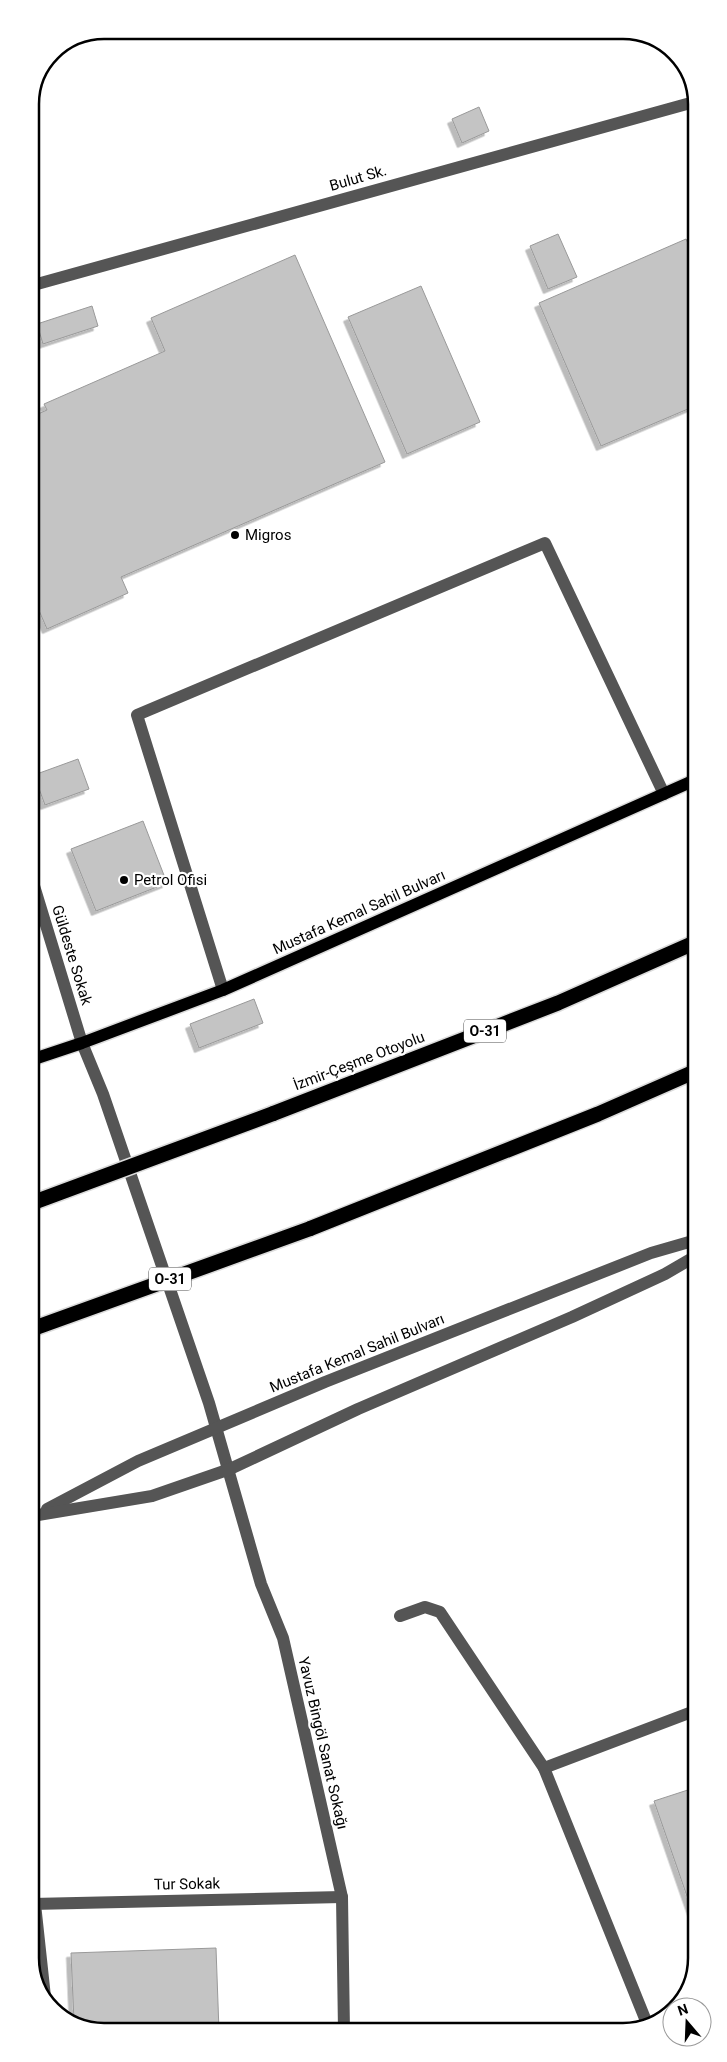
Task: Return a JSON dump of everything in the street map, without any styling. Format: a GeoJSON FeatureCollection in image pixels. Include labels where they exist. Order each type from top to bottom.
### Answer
{"type":"FeatureCollection","features":[{"type":"Feature","properties":{"kind":"highway","name":"İzmir-Çeşme Otoyolu"},"geometry":{"type":"LineString","coordinates":[[39,1200],[272,1114],[558,1003],[688,946]]}},
{"type":"Feature","properties":{"kind":"highway","name":"O-31"},"geometry":{"type":"LineString","coordinates":[[39,1326],[309,1229],[598,1114],[688,1075]]}},
{"type":"Feature","properties":{"kind":"main road","name":"Mustafa Kemal Sahil Bulvarı"},"geometry":{"type":"LineString","coordinates":[[39,1057],[223,990],[688,783]]}},
{"type":"Feature","properties":{"kind":"street","name":"Bulut Sk."},"geometry":{"type":"LineString","coordinates":[[39,284],[688,104]]}},
{"type":"Feature","properties":{"kind":"street"},"geometry":{"type":"LineString","coordinates":[[223,990],[137,715],[545,544],[664,794]]}},
{"type":"Feature","properties":{"kind":"street","name":"Güldeste Sokak"},"geometry":{"type":"LineString","coordinates":[[39,902],[82,1043],[103,1094],[217,1429]]}},
{"type":"Feature","properties":{"kind":"street","name":"Mustafa Kemal Sahil Bulvarı"},"geometry":{"type":"LineString","coordinates":[[39,1513],[138,1461],[334,1378],[650,1253],[688,1242]]}},
{"type":"Feature","properties":{"kind":"street","name":"Mustafa Kemal Sahil Bulvarı"},"geometry":{"type":"LineString","coordinates":[[39,1514],[152,1496],[230,1470],[358,1409],[572,1317],[665,1274],[688,1261]]}},
{"type":"Feature","properties":{"kind":"street","name":"Yavuz Bingöl Sanat Sokağı"},"geometry":{"type":"LineString","coordinates":[[217,1429],[261,1584],[283,1638],[342,1897],[344,2023]]}},
{"type":"Feature","properties":{"kind":"street"},"geometry":{"type":"LineString","coordinates":[[400,1616],[425,1607],[440,1612],[544,1768],[645,2019]]}},
{"type":"Feature","properties":{"kind":"street"},"geometry":{"type":"LineString","coordinates":[[544,1768],[688,1713]]}},
{"type":"Feature","properties":{"kind":"street","name":"Tur Sokak"},"geometry":{"type":"LineString","coordinates":[[39,1904],[342,1897]]}},
{"type":"Feature","properties":{"kind":"street"},"geometry":{"type":"LineString","coordinates":[[39,1943],[44,1983]]}},
{"type":"Feature","properties":{"kind":"building"},"geometry":{"type":"Polygon","coordinates":[[[479,107],[489,131],[462,143],[452,119],[479,107]]]}},
{"type":"Feature","properties":{"kind":"building"},"geometry":{"type":"Polygon","coordinates":[[[558,234],[577,277],[548,289],[530,246],[558,234]]]}},
{"type":"Feature","properties":{"kind":"building"},"geometry":{"type":"Polygon","coordinates":[[[686,239],[688,243],[688,409],[601,446],[539,303],[686,239]]]}},
{"type":"Feature","properties":{"kind":"building"},"geometry":{"type":"Polygon","coordinates":[[[295,255],[385,462],[121,577],[128,593],[47,629],[39,610],[39,414],[47,410],[44,404],[165,351],[151,318],[295,255]]]}},
{"type":"Feature","properties":{"kind":"building"},"geometry":{"type":"Polygon","coordinates":[[[421,286],[480,422],[407,454],[348,317],[421,286]]]}},
{"type":"Feature","properties":{"kind":"building"},"geometry":{"type":"Polygon","coordinates":[[[92,306],[98,326],[43,344],[39,323],[92,306]]]}},
{"type":"Feature","properties":{"kind":"building"},"geometry":{"type":"Polygon","coordinates":[[[78,759],[89,789],[45,805],[39,789],[39,773],[78,759]]]}},
{"type":"Feature","properties":{"kind":"building"},"geometry":{"type":"Polygon","coordinates":[[[143,821],[167,883],[96,911],[71,849],[143,821]]]}},
{"type":"Feature","properties":{"kind":"building"},"geometry":{"type":"Polygon","coordinates":[[[254,999],[263,1023],[199,1048],[190,1024],[254,999]]]}},
{"type":"Feature","properties":{"kind":"building"},"geometry":{"type":"Polygon","coordinates":[[[688,1790],[688,1899],[654,1801],[688,1790]]]}},
{"type":"Feature","properties":{"kind":"building"},"geometry":{"type":"Polygon","coordinates":[[[216,1948],[219,2023],[99,2023],[74,2016],[71,1953],[216,1948]]]}},
{"type":"Feature","properties":{"kind":"place","name":"Migros"},"geometry":{"type":"Point","coordinates":[235,535]}},
{"type":"Feature","properties":{"kind":"place","name":"Petrol Ofisi"},"geometry":{"type":"Point","coordinates":[124,880]}}]}
